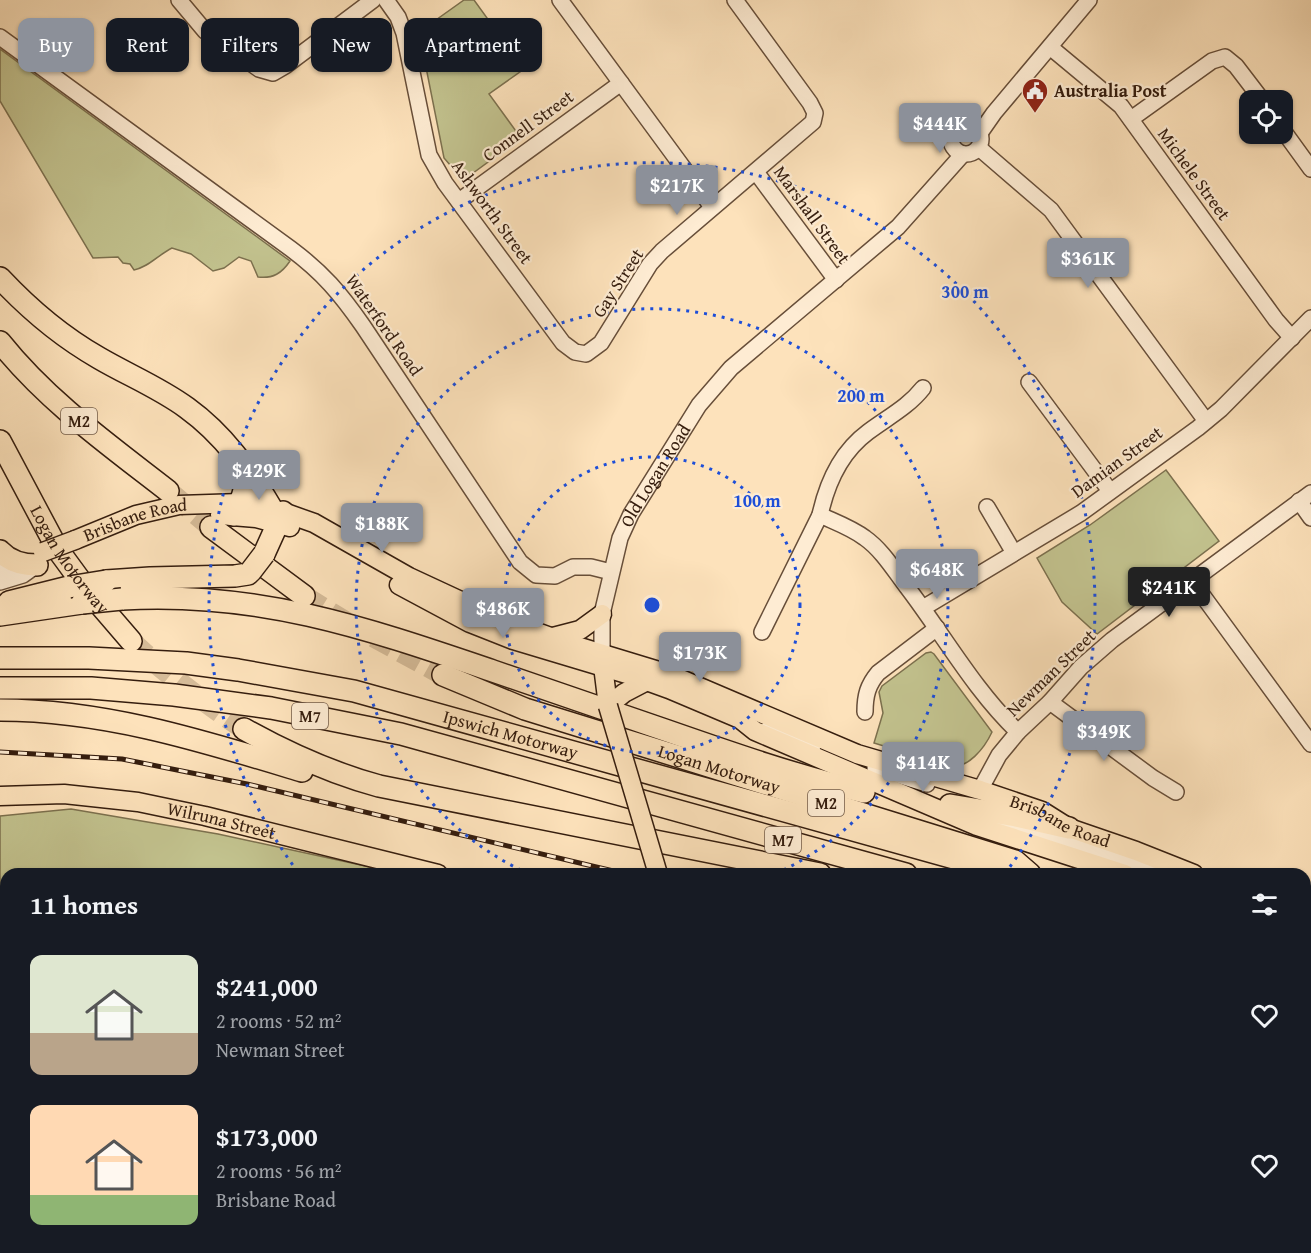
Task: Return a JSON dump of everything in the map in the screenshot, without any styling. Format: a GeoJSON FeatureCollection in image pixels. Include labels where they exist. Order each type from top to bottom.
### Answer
{"type":"FeatureCollection","features":[{"type":"Feature","properties":{"kind":"highway"},"geometry":{"type":"LineString","coordinates":[[0,278],[45,321],[71,340],[97,357],[169,396],[212,429],[245,466],[277,514],[258,562],[242,576],[106,581],[75,595],[0,615]]}},
{"type":"Feature","properties":{"kind":"highway","name":"M2"},"geometry":{"type":"LineString","coordinates":[[0,342],[25,372],[67,411],[168,491]]}},
{"type":"Feature","properties":{"kind":"highway","name":"Logan Motorway"},"geometry":{"type":"LineString","coordinates":[[0,441],[58,550],[94,599],[131,641]]}},
{"type":"Feature","properties":{"kind":"highway"},"geometry":{"type":"LineString","coordinates":[[233,452],[244,483],[237,509]]}},
{"type":"Feature","properties":{"kind":"highway"},"geometry":{"type":"LineString","coordinates":[[211,527],[304,596]]}},
{"type":"Feature","properties":{"kind":"highway"},"geometry":{"type":"LineString","coordinates":[[0,604],[75,595],[122,599],[218,599],[260,604],[339,621],[783,770],[864,792]]}},
{"type":"Feature","properties":{"kind":"highway","name":"Ipswich Motorway"},"geometry":{"type":"LineString","coordinates":[[0,658],[89,658],[186,663],[354,691],[989,868]]}},
{"type":"Feature","properties":{"kind":"highway","name":"Logan Motorway"},"geometry":{"type":"LineString","coordinates":[[443,675],[525,709],[1015,861],[1023,868]]}},
{"type":"Feature","properties":{"kind":"highway","name":"Ipswich Motorway"},"geometry":{"type":"LineString","coordinates":[[0,688],[114,689],[186,697],[271,708],[401,734],[884,868]]}},
{"type":"Feature","properties":{"kind":"highway"},"geometry":{"type":"LineString","coordinates":[[0,710],[53,713],[124,722],[202,740],[309,773],[338,773]]}},
{"type":"Feature","properties":{"kind":"highway"},"geometry":{"type":"LineString","coordinates":[[244,729],[291,754],[338,773],[411,794],[789,868]]}},
{"type":"Feature","properties":{"kind":"highway"},"geometry":{"type":"LineString","coordinates":[[950,805],[989,810],[1069,828]]}},
{"type":"Feature","properties":{"kind":"main road","name":"Brisbane Road"},"geometry":{"type":"LineString","coordinates":[[24,560],[160,521],[237,509],[277,514],[314,523],[436,592],[493,616],[553,637],[647,681],[740,719],[754,731],[977,826],[1106,868]]}},
{"type":"Feature","properties":{"kind":"main road","name":"Brisbane Road"},"geometry":{"type":"LineString","coordinates":[[277,514],[470,624],[513,640],[669,674],[857,754],[980,790],[1042,811],[1069,828],[1178,868]]}},
{"type":"Feature","properties":{"kind":"main road"},"geometry":{"type":"LineString","coordinates":[[553,637],[580,630],[602,614]]}},
{"type":"Feature","properties":{"kind":"main road","name":"Old Logan Road"},"geometry":{"type":"LineString","coordinates":[[602,660],[610,702],[656,868]]}},
{"type":"Feature","properties":{"kind":"main road"},"geometry":{"type":"LineString","coordinates":[[610,702],[647,681]]}},
{"type":"Feature","properties":{"kind":"main road","name":"Wilruna Street"},"geometry":{"type":"LineString","coordinates":[[0,796],[64,794],[138,802],[205,816],[414,868]]}},
{"type":"Feature","properties":{"kind":"street"},"geometry":{"type":"LineString","coordinates":[[179,0],[205,30],[259,69],[273,73],[374,0]]}},
{"type":"Feature","properties":{"kind":"street","name":"Ashworth Street"},"geometry":{"type":"LineString","coordinates":[[386,0],[398,17],[404,33],[429,155],[446,183],[563,343],[575,352],[586,354]]}},
{"type":"Feature","properties":{"kind":"street"},"geometry":{"type":"LineString","coordinates":[[560,0],[712,207]]}},
{"type":"Feature","properties":{"kind":"street","name":"Gay Street"},"geometry":{"type":"LineString","coordinates":[[586,354],[601,343],[606,336],[650,264],[712,207],[804,132],[813,122],[815,113],[810,103],[735,0]]}},
{"type":"Feature","properties":{"kind":"street"},"geometry":{"type":"LineString","coordinates":[[1089,0],[976,135],[971,153],[958,150],[951,142],[952,132],[960,125],[976,135],[1051,210],[1206,421]]}},
{"type":"Feature","properties":{"kind":"street","name":"Waterford Road"},"geometry":{"type":"LineString","coordinates":[[0,37],[323,274],[338,290],[363,326],[520,562],[536,575],[555,576],[573,567],[591,567],[611,572]]}},
{"type":"Feature","properties":{"kind":"street","name":"Michele Street"},"geometry":{"type":"LineString","coordinates":[[1050,47],[1121,106],[1276,320],[1292,338]]}},
{"type":"Feature","properties":{"kind":"street"},"geometry":{"type":"LineString","coordinates":[[1131,119],[1212,61],[1225,57],[1236,66],[1254,90]]}},
{"type":"Feature","properties":{"kind":"street","name":"Connell Street"},"geometry":{"type":"LineString","coordinates":[[459,201],[621,83]]}},
{"type":"Feature","properties":{"kind":"street"},"geometry":{"type":"LineString","coordinates":[[1293,144],[1311,169]]}},
{"type":"Feature","properties":{"kind":"street","name":"Old Logan Road"},"geometry":{"type":"LineString","coordinates":[[602,660],[602,614],[620,538],[631,514],[699,405],[731,368],[898,227],[942,176],[958,150]]}},
{"type":"Feature","properties":{"kind":"street","name":"Marshall Street"},"geometry":{"type":"LineString","coordinates":[[756,172],[836,280]]}},
{"type":"Feature","properties":{"kind":"street","name":"Damian Street"},"geometry":{"type":"LineString","coordinates":[[923,608],[1081,513],[1206,421],[1221,409],[1311,318]]}},
{"type":"Feature","properties":{"kind":"street"},"geometry":{"type":"LineString","coordinates":[[1029,382],[1110,491]]}},
{"type":"Feature","properties":{"kind":"street"},"geometry":{"type":"LineString","coordinates":[[762,632],[820,515],[829,485],[839,463],[849,449],[866,433],[914,400],[923,388]]}},
{"type":"Feature","properties":{"kind":"street"},"geometry":{"type":"LineString","coordinates":[[1305,497],[1311,518]]}},
{"type":"Feature","properties":{"kind":"street","name":"Newman Street"},"geometry":{"type":"LineString","coordinates":[[980,790],[992,764],[1018,732],[1050,702],[1081,667],[1112,640],[1305,497]]}},
{"type":"Feature","properties":{"kind":"street"},"geometry":{"type":"LineString","coordinates":[[987,507],[1014,553]]}},
{"type":"Feature","properties":{"kind":"street"},"geometry":{"type":"LineString","coordinates":[[820,515],[865,537],[889,564],[1000,712],[1018,732]]}},
{"type":"Feature","properties":{"kind":"street"},"geometry":{"type":"LineString","coordinates":[[0,582],[23,575],[24,560]]}},
{"type":"Feature","properties":{"kind":"street"},"geometry":{"type":"LineString","coordinates":[[1192,581],[1311,744]]}},
{"type":"Feature","properties":{"kind":"street"},"geometry":{"type":"LineString","coordinates":[[865,712],[865,696],[870,682],[937,628]]}},
{"type":"Feature","properties":{"kind":"street"},"geometry":{"type":"LineString","coordinates":[[1050,702],[1153,778],[1176,792]]}},
{"type":"Feature","properties":{"kind":"street"},"geometry":{"type":"LineString","coordinates":[[740,719],[900,776],[950,789],[968,792],[980,790],[989,810],[1004,825],[1090,848],[1148,868]]}},
{"type":"Feature","properties":{"kind":"green space"},"geometry":{"type":"Polygon","coordinates":[[[464,0],[474,0],[487,18],[439,18],[464,0]]]}},
{"type":"Feature","properties":{"kind":"green space"},"geometry":{"type":"Polygon","coordinates":[[[0,49],[18,62],[18,72],[31,72],[290,261],[277,274],[258,277],[251,261],[239,257],[224,268],[213,271],[191,254],[172,248],[134,270],[130,264],[123,263],[118,257],[93,258],[0,101],[0,49]]]}},
{"type":"Feature","properties":{"kind":"green space"},"geometry":{"type":"Polygon","coordinates":[[[427,72],[520,72],[489,94],[521,138],[469,176],[457,173],[444,158],[427,72]]]}},
{"type":"Feature","properties":{"kind":"green space"},"geometry":{"type":"Polygon","coordinates":[[[1166,470],[1219,541],[1097,634],[1062,602],[1037,558],[1090,525],[1166,470]]]}},
{"type":"Feature","properties":{"kind":"green space"},"geometry":{"type":"Polygon","coordinates":[[[931,652],[992,732],[975,756],[956,766],[949,766],[874,743],[883,713],[879,692],[882,686],[926,653],[931,652]]]}},
{"type":"Feature","properties":{"kind":"green space"},"geometry":{"type":"Polygon","coordinates":[[[71,809],[218,834],[374,868],[0,868],[0,816],[71,809]]]}},
{"type":"Feature","properties":{"kind":"tunnel"},"geometry":{"type":"LineString","coordinates":[[173,495],[211,527]]}},
{"type":"Feature","properties":{"kind":"tunnel"},"geometry":{"type":"LineString","coordinates":[[304,596],[346,622]]}},
{"type":"Feature","properties":{"kind":"tunnel"},"geometry":{"type":"LineString","coordinates":[[374,637],[443,675]]}},
{"type":"Feature","properties":{"kind":"tunnel"},"geometry":{"type":"LineString","coordinates":[[131,641],[186,687],[244,729]]}},
{"type":"Feature","properties":{"kind":"railway"},"geometry":{"type":"LineString","coordinates":[[0,752],[122,759],[247,784],[601,868]]}},
{"type":"Feature","properties":{"kind":"place","name":"Australia Post"},"geometry":{"type":"Point","coordinates":[1035,114]}}]}
